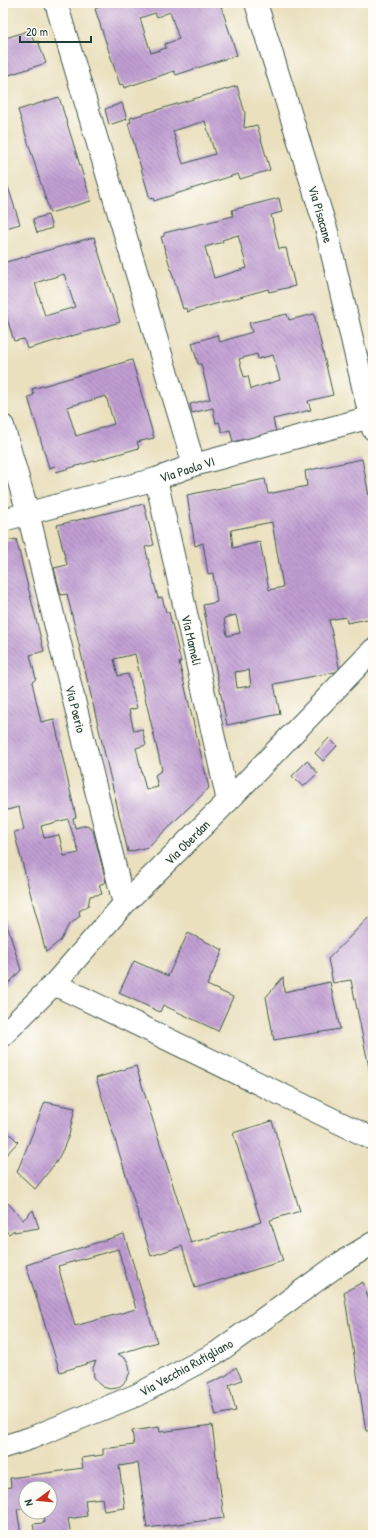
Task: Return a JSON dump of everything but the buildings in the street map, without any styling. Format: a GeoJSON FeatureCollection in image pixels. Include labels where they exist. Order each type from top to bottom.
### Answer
{"type":"FeatureCollection","features":[{"type":"Feature","properties":{"kind":"street"},"geometry":{"type":"LineString","coordinates":[[56,3],[194,465]]}},
{"type":"Feature","properties":{"kind":"street","name":"Via Pisacane"},"geometry":{"type":"LineString","coordinates":[[256,3],[327,232],[372,423]]}},
{"type":"Feature","properties":{"kind":"street","name":"Via Paolo VI"},"geometry":{"type":"LineString","coordinates":[[3,520],[156,479],[194,465],[372,423]]}},
{"type":"Feature","properties":{"kind":"street","name":"Via Poerio"},"geometry":{"type":"LineString","coordinates":[[3,426],[28,513],[124,904]]}},
{"type":"Feature","properties":{"kind":"street","name":"Via Mameli"},"geometry":{"type":"LineString","coordinates":[[156,479],[228,801]]}},
{"type":"Feature","properties":{"kind":"street","name":"Via Oberdan"},"geometry":{"type":"LineString","coordinates":[[3,1035],[54,984],[124,904],[228,801],[373,650]]}},
{"type":"Feature","properties":{"kind":"street"},"geometry":{"type":"LineString","coordinates":[[54,984],[373,1139]]}},
{"type":"Feature","properties":{"kind":"street","name":"Via Vecchia Rutigliano"},"geometry":{"type":"LineString","coordinates":[[3,1447],[31,1438],[137,1395],[218,1352],[339,1264],[373,1243]]}}]}
